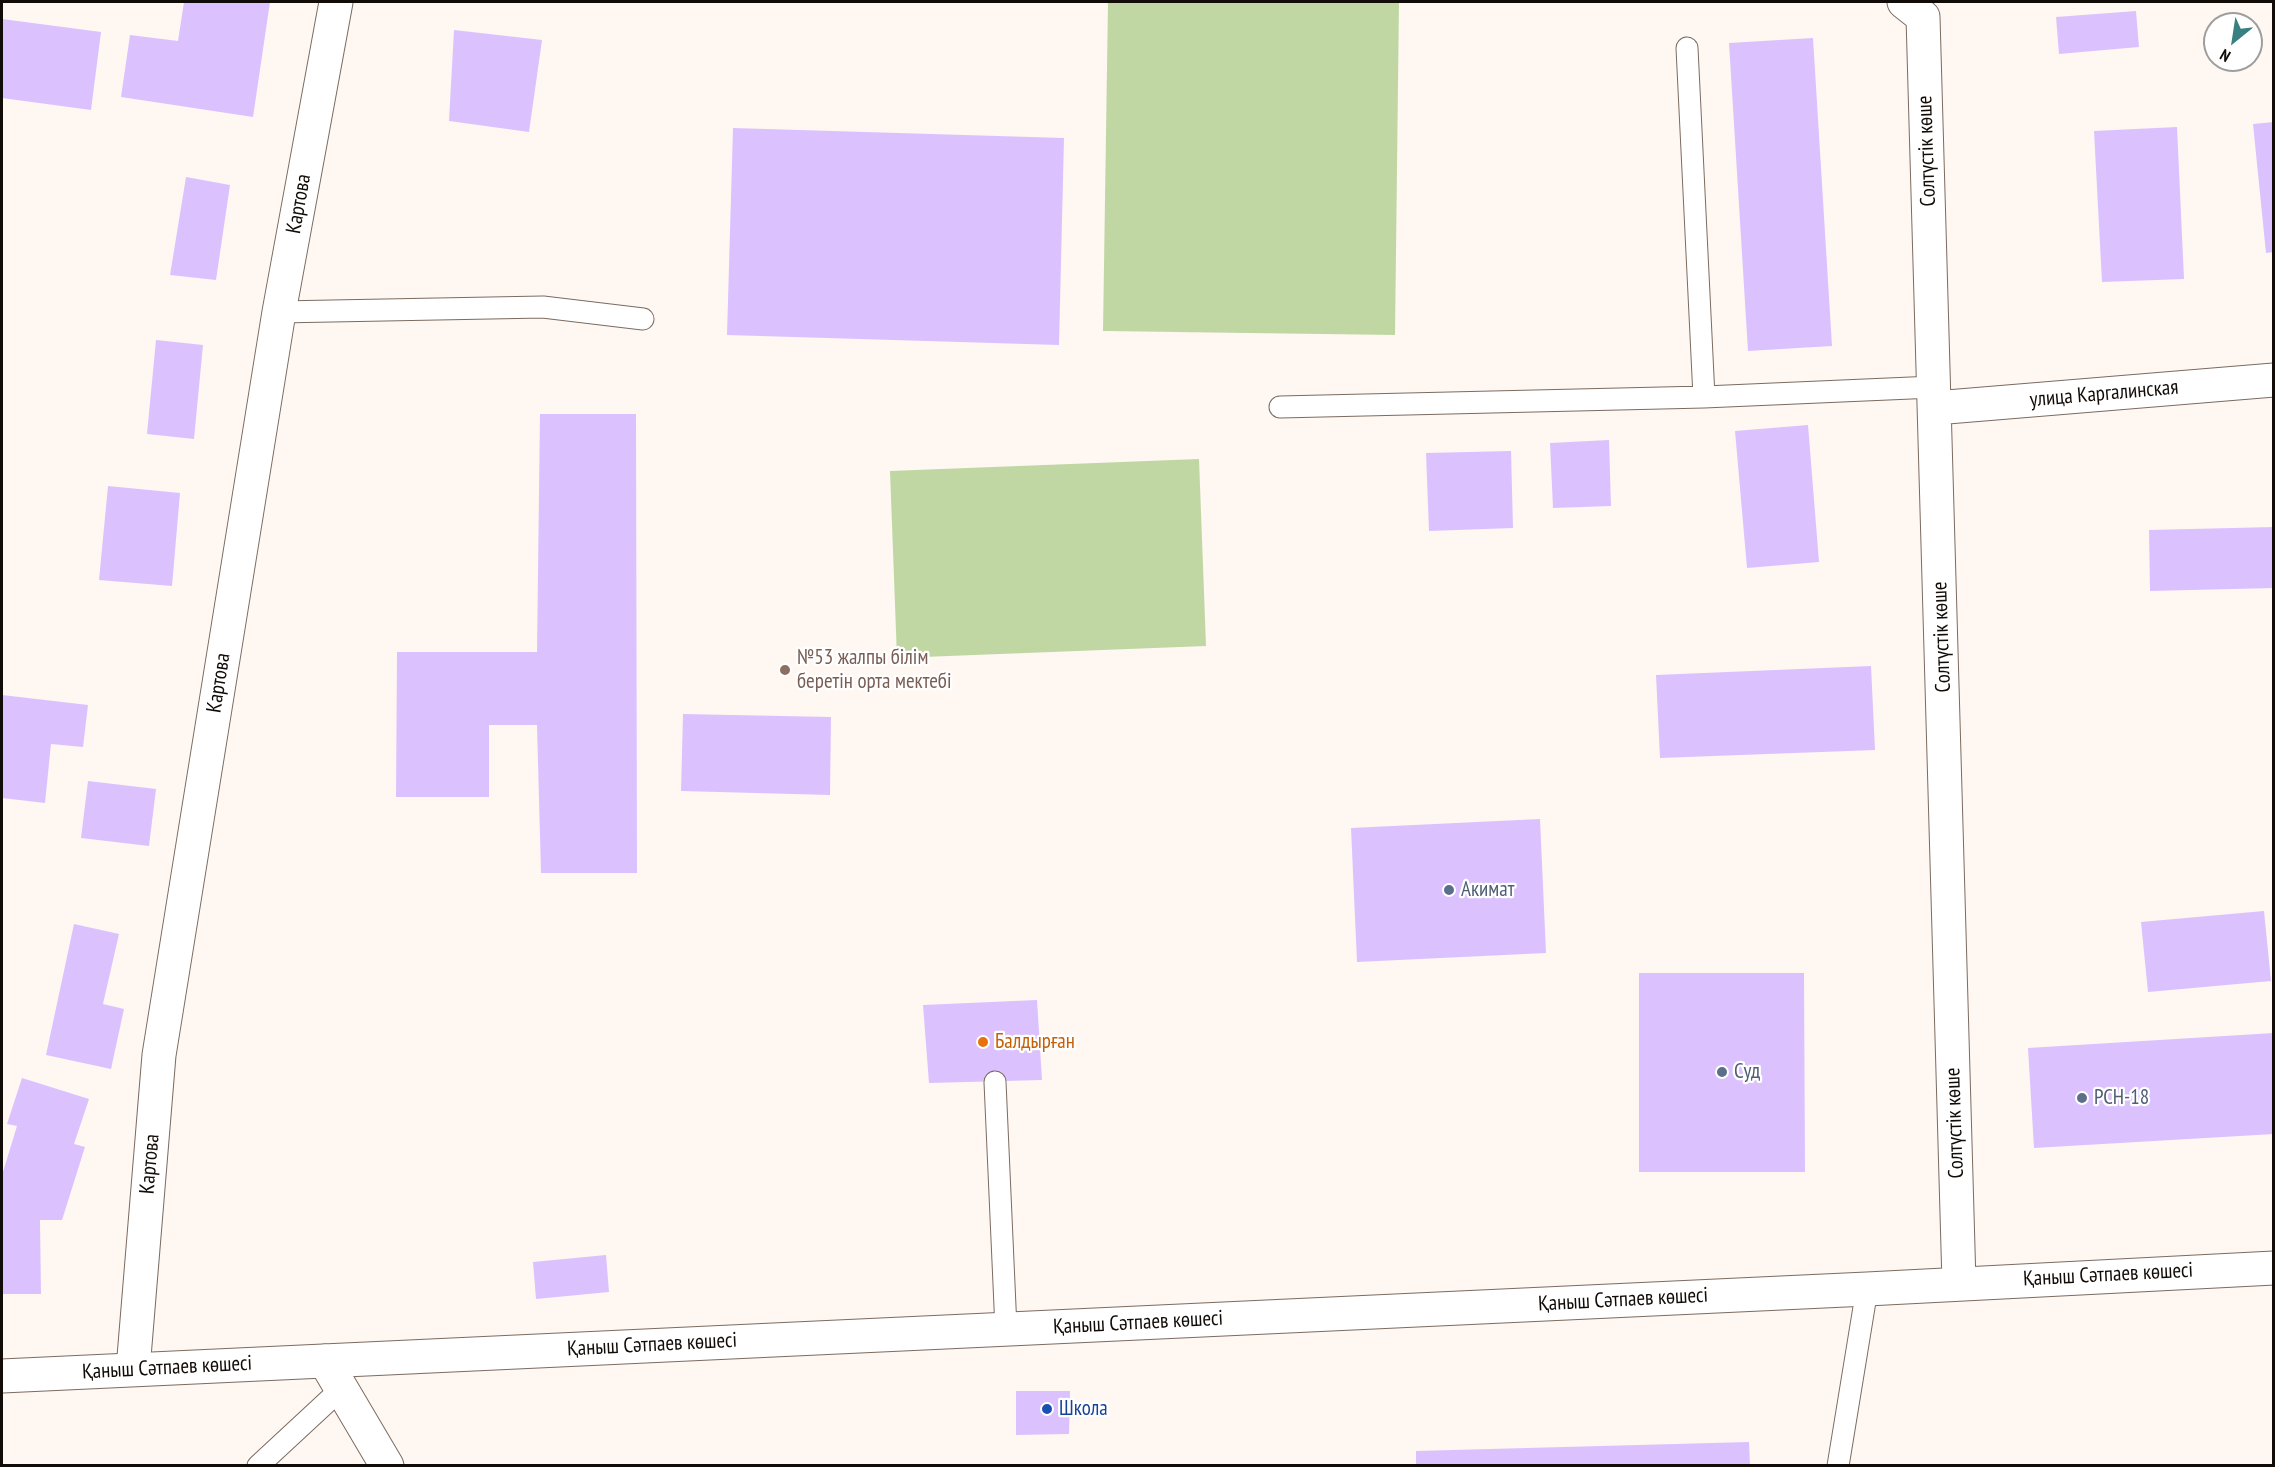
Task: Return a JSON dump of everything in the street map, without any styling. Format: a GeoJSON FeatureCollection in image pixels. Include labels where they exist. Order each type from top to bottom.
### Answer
{"type":"FeatureCollection","features":[{"type":"Feature","properties":{"kind":"street","name":"Картова"},"geometry":{"type":"LineString","coordinates":[[133,1369],[159,1055],[279,312],[336,2]]}},
{"type":"Feature","properties":{"kind":"street","name":"Солтүстік көше"},"geometry":{"type":"LineString","coordinates":[[1904,2],[1923,17],[1959,1282]]}},
{"type":"Feature","properties":{"kind":"street","name":"улица Каргалинская"},"geometry":{"type":"LineString","coordinates":[[1935,397],[2274,380]]}},
{"type":"Feature","properties":{"kind":"street","name":"Қаныш Сәтпаев көшесі"},"geometry":{"type":"LineString","coordinates":[[2,1376],[1867,1289],[1959,1282],[2273,1272]]}},
{"type":"Feature","properties":{"kind":"street"},"geometry":{"type":"LineString","coordinates":[[325,1361],[387,1466]]}},
{"type":"Feature","properties":{"kind":"lane"},"geometry":{"type":"LineString","coordinates":[[1687,48],[1704,397]]}},
{"type":"Feature","properties":{"kind":"lane"},"geometry":{"type":"LineString","coordinates":[[279,312],[543,307],[643,319]]}},
{"type":"Feature","properties":{"kind":"lane"},"geometry":{"type":"LineString","coordinates":[[1280,407],[1704,397],[1935,397]]}},
{"type":"Feature","properties":{"kind":"lane"},"geometry":{"type":"LineString","coordinates":[[995,1082],[1006,1329]]}},
{"type":"Feature","properties":{"kind":"lane"},"geometry":{"type":"LineString","coordinates":[[1838,1466],[1867,1289]]}},
{"type":"Feature","properties":{"kind":"lane"},"geometry":{"type":"LineString","coordinates":[[258,1466],[341,1389]]}},
{"type":"Feature","properties":{"kind":"green space"},"geometry":{"type":"Polygon","coordinates":[[[1108,2],[1399,2],[1395,335],[1103,331],[1108,2]]]}},
{"type":"Feature","properties":{"kind":"green space"},"geometry":{"type":"Polygon","coordinates":[[[1199,459],[1206,646],[897,658],[890,471],[1199,459]]]}},
{"type":"Feature","properties":{"kind":"building"},"geometry":{"type":"Polygon","coordinates":[[[184,2],[270,2],[253,117],[121,97],[130,35],[178,41],[184,2]]]}},
{"type":"Feature","properties":{"kind":"building"},"geometry":{"type":"Polygon","coordinates":[[[2136,11],[2139,47],[2059,54],[2056,17],[2136,11]]]}},
{"type":"Feature","properties":{"kind":"building"},"geometry":{"type":"Polygon","coordinates":[[[2,19],[101,32],[91,110],[2,98],[2,19]]]}},
{"type":"Feature","properties":{"kind":"building"},"geometry":{"type":"Polygon","coordinates":[[[454,30],[542,40],[529,132],[449,121],[454,30]]]}},
{"type":"Feature","properties":{"kind":"building"},"geometry":{"type":"Polygon","coordinates":[[[1813,38],[1832,346],[1748,351],[1729,43],[1813,38]]]}},
{"type":"Feature","properties":{"kind":"building"},"geometry":{"type":"Polygon","coordinates":[[[2274,122],[2274,252],[2266,253],[2253,124],[2274,122]]]}},
{"type":"Feature","properties":{"kind":"building"},"geometry":{"type":"Polygon","coordinates":[[[2177,127],[2184,279],[2102,282],[2094,131],[2177,127]]]}},
{"type":"Feature","properties":{"kind":"building"},"geometry":{"type":"Polygon","coordinates":[[[733,128],[1064,138],[1059,345],[727,335],[733,128]]]}},
{"type":"Feature","properties":{"kind":"building"},"geometry":{"type":"Polygon","coordinates":[[[186,177],[230,185],[216,280],[170,275],[186,177]]]}},
{"type":"Feature","properties":{"kind":"building"},"geometry":{"type":"Polygon","coordinates":[[[156,340],[203,345],[194,439],[147,434],[156,340]]]}},
{"type":"Feature","properties":{"kind":"building"},"geometry":{"type":"Polygon","coordinates":[[[540,414],[636,414],[637,873],[541,873],[537,725],[489,725],[489,797],[396,797],[397,652],[537,652],[540,414]]]}},
{"type":"Feature","properties":{"kind":"building"},"geometry":{"type":"Polygon","coordinates":[[[1808,425],[1819,562],[1747,568],[1735,431],[1808,425]]]}},
{"type":"Feature","properties":{"kind":"building"},"geometry":{"type":"Polygon","coordinates":[[[1609,440],[1611,506],[1553,508],[1550,443],[1609,440]]]}},
{"type":"Feature","properties":{"kind":"building"},"geometry":{"type":"Polygon","coordinates":[[[1511,451],[1513,528],[1429,531],[1426,453],[1511,451]]]}},
{"type":"Feature","properties":{"kind":"building"},"geometry":{"type":"Polygon","coordinates":[[[108,486],[180,493],[172,586],[99,580],[108,486]]]}},
{"type":"Feature","properties":{"kind":"building"},"geometry":{"type":"Polygon","coordinates":[[[2274,527],[2274,588],[2150,591],[2149,530],[2274,527]]]}},
{"type":"Feature","properties":{"kind":"building"},"geometry":{"type":"Polygon","coordinates":[[[1871,666],[1875,750],[1660,758],[1656,675],[1871,666]]]}},
{"type":"Feature","properties":{"kind":"building"},"geometry":{"type":"Polygon","coordinates":[[[2,695],[88,705],[83,747],[51,744],[45,803],[2,798],[2,695]]]}},
{"type":"Feature","properties":{"kind":"building"},"geometry":{"type":"Polygon","coordinates":[[[683,714],[831,717],[830,795],[681,791],[683,714]]]}},
{"type":"Feature","properties":{"kind":"building"},"geometry":{"type":"Polygon","coordinates":[[[88,781],[156,789],[149,846],[81,838],[88,781]]]}},
{"type":"Feature","properties":{"kind":"building","name":"Акимат"},"geometry":{"type":"Polygon","coordinates":[[[1540,819],[1546,953],[1357,962],[1351,828],[1540,819]]]}},
{"type":"Feature","properties":{"kind":"building"},"geometry":{"type":"Polygon","coordinates":[[[2264,911],[2271,981],[2148,992],[2141,922],[2264,911]]]}},
{"type":"Feature","properties":{"kind":"building"},"geometry":{"type":"Polygon","coordinates":[[[74,924],[119,934],[103,1004],[124,1009],[111,1069],[46,1055],[74,924]]]}},
{"type":"Feature","properties":{"kind":"building","name":"Суд"},"geometry":{"type":"Polygon","coordinates":[[[1639,973],[1804,973],[1805,1172],[1639,1172],[1639,973]]]}},
{"type":"Feature","properties":{"kind":"building","name":"Балдырған"},"geometry":{"type":"Polygon","coordinates":[[[1037,1000],[1042,1080],[929,1083],[923,1005],[1037,1000]]]}},
{"type":"Feature","properties":{"kind":"building"},"geometry":{"type":"Polygon","coordinates":[[[2274,1033],[2274,1134],[2034,1148],[2028,1048],[2274,1033]]]}},
{"type":"Feature","properties":{"kind":"building"},"geometry":{"type":"Polygon","coordinates":[[[22,1078],[89,1099],[74,1144],[85,1147],[62,1220],[40,1220],[41,1294],[2,1294],[2,1175],[17,1126],[7,1124],[22,1078]]]}},
{"type":"Feature","properties":{"kind":"building"},"geometry":{"type":"Polygon","coordinates":[[[606,1255],[609,1292],[536,1299],[533,1262],[606,1255]]]}},
{"type":"Feature","properties":{"kind":"building"},"geometry":{"type":"Polygon","coordinates":[[[1016,1391],[1070,1391],[1069,1434],[1016,1435],[1016,1391]]]}},
{"type":"Feature","properties":{"kind":"building"},"geometry":{"type":"Polygon","coordinates":[[[1749,1442],[1750,1466],[1416,1466],[1416,1451],[1749,1442]]]}},
{"type":"Feature","properties":{"kind":"place","name":"№53 жалпы білім беретін орта мектебі"},"geometry":{"type":"Point","coordinates":[785,670]}},
{"type":"Feature","properties":{"kind":"place","name":"Акимат"},"geometry":{"type":"Point","coordinates":[1449,890]}},
{"type":"Feature","properties":{"kind":"place","name":"Балдырған"},"geometry":{"type":"Point","coordinates":[983,1042]}},
{"type":"Feature","properties":{"kind":"place","name":"Суд"},"geometry":{"type":"Point","coordinates":[1722,1072]}},
{"type":"Feature","properties":{"kind":"place","name":"PCH-18"},"geometry":{"type":"Point","coordinates":[2082,1098]}},
{"type":"Feature","properties":{"kind":"place","name":"Школа"},"geometry":{"type":"Point","coordinates":[1047,1409]}}]}
